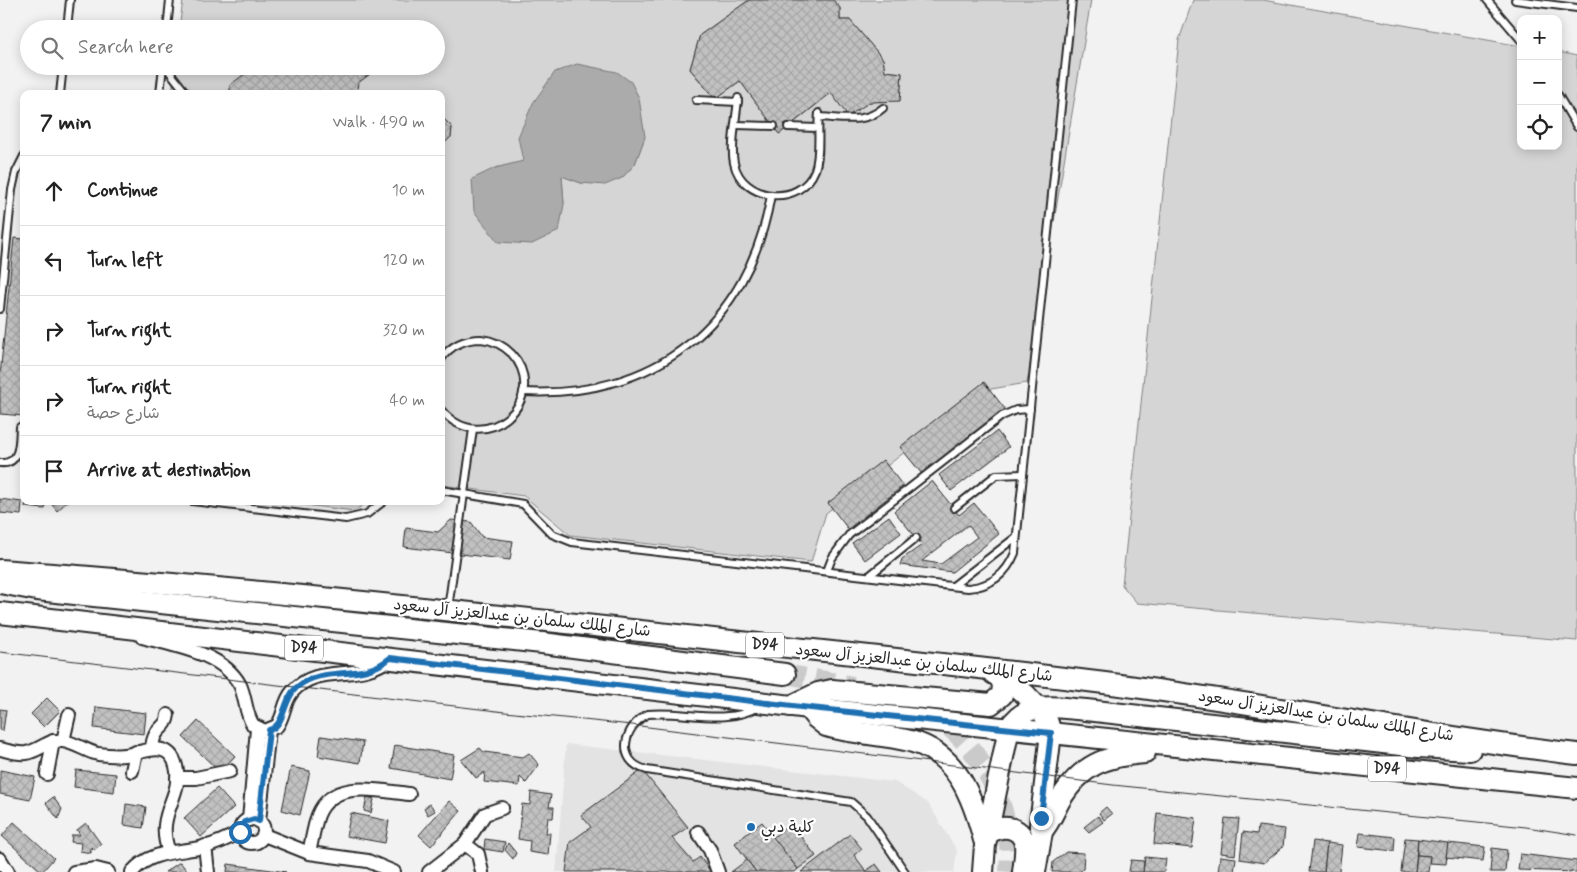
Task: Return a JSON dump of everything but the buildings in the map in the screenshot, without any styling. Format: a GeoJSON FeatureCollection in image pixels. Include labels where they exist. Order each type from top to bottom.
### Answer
{"type":"FeatureCollection","features":[{"type":"Feature","properties":{"kind":"main road","name":"شارع الملك سلمان بن عبدالعزيز آل سعود"},"geometry":{"type":"LineString","coordinates":[[0,570],[202,585],[448,610],[1154,690],[1527,748],[1577,754]]}},
{"type":"Feature","properties":{"kind":"main road"},"geometry":{"type":"LineString","coordinates":[[0,583],[38,590],[532,642],[786,674]]}},
{"type":"Feature","properties":{"kind":"main road","name":"D94"},"geometry":{"type":"LineString","coordinates":[[0,613],[117,625],[800,707],[1577,788]]}},
{"type":"Feature","properties":{"kind":"main road"},"geometry":{"type":"LineString","coordinates":[[989,672],[1013,684],[1037,707],[1044,714],[1051,733],[1040,825],[1042,832]]}},
{"type":"Feature","properties":{"kind":"main road"},"geometry":{"type":"LineString","coordinates":[[986,839],[967,790],[956,772],[938,754],[910,741],[826,726],[800,707],[818,693],[832,690],[991,704],[1002,695],[1003,685],[989,672]]}},
{"type":"Feature","properties":{"kind":"main road"},"geometry":{"type":"LineString","coordinates":[[983,872],[986,839],[1009,728],[1021,714],[1037,707],[1086,710],[1446,749],[1527,748]]}},
{"type":"Feature","properties":{"kind":"main road"},"geometry":{"type":"LineString","coordinates":[[1083,737],[1068,731],[1064,727],[1063,719],[1069,712],[1086,710]]}},
{"type":"Feature","properties":{"kind":"main road"},"geometry":{"type":"LineString","coordinates":[[1035,872],[1042,832],[1072,784],[1097,762],[1120,754],[1196,749]]}},
{"type":"Feature","properties":{"kind":"main road"},"geometry":{"type":"LineString","coordinates":[[986,839],[1000,827],[1007,827],[1019,834],[1025,846],[1024,872]]}},
{"type":"Feature","properties":{"kind":"street"},"geometry":{"type":"LineString","coordinates":[[117,625],[142,638],[205,656],[217,662],[240,686],[250,721],[263,729]]}},
{"type":"Feature","properties":{"kind":"street"},"geometry":{"type":"LineString","coordinates":[[263,729],[280,722],[286,700],[292,692],[308,680],[319,676],[370,671],[390,658]]}},
{"type":"Feature","properties":{"kind":"street"},"geometry":{"type":"LineString","coordinates":[[47,774],[69,715]]}},
{"type":"Feature","properties":{"kind":"street"},"geometry":{"type":"LineString","coordinates":[[152,748],[155,732],[163,726],[168,715]]}},
{"type":"Feature","properties":{"kind":"street"},"geometry":{"type":"LineString","coordinates":[[254,820],[263,729]]}},
{"type":"Feature","properties":{"kind":"street"},"geometry":{"type":"LineString","coordinates":[[0,749],[16,753],[26,753],[58,741],[98,754],[126,755],[152,748],[163,750],[172,757],[176,766],[177,778],[163,823],[164,838],[169,852]]}},
{"type":"Feature","properties":{"kind":"street"},"geometry":{"type":"LineString","coordinates":[[132,771],[136,752]]}},
{"type":"Feature","properties":{"kind":"street"},"geometry":{"type":"LineString","coordinates":[[177,778],[196,778],[230,771]]}},
{"type":"Feature","properties":{"kind":"street"},"geometry":{"type":"LineString","coordinates":[[309,852],[318,815],[323,806],[338,793],[358,789],[409,794]]}},
{"type":"Feature","properties":{"kind":"street"},"geometry":{"type":"LineString","coordinates":[[429,872],[465,844],[485,814],[502,808]]}},
{"type":"Feature","properties":{"kind":"street"},"geometry":{"type":"LineString","coordinates":[[254,820],[241,827],[240,832],[244,840],[253,843],[264,835]]}},
{"type":"Feature","properties":{"kind":"street"},"geometry":{"type":"LineString","coordinates":[[254,820],[262,825],[264,835]]}},
{"type":"Feature","properties":{"kind":"street"},"geometry":{"type":"LineString","coordinates":[[132,872],[145,861],[169,852],[205,846],[240,832]]}},
{"type":"Feature","properties":{"kind":"street"},"geometry":{"type":"LineString","coordinates":[[698,832],[710,850],[718,872]]}},
{"type":"Feature","properties":{"kind":"street"},"geometry":{"type":"LineString","coordinates":[[264,835],[309,852],[356,866],[378,864],[394,872]]}},
{"type":"Feature","properties":{"kind":"street"},"geometry":{"type":"LineString","coordinates":[[465,844],[478,854],[482,872]]}},
{"type":"Feature","properties":{"kind":"street"},"geometry":{"type":"LineString","coordinates":[[205,846],[208,872]]}},
{"type":"Feature","properties":{"kind":"street"},"geometry":{"type":"LineString","coordinates":[[0,859],[8,872]]}},
{"type":"Feature","properties":{"kind":"street"},"geometry":{"type":"LineString","coordinates":[[74,872],[96,868],[108,872]]}},
{"type":"Feature","properties":{"kind":"lane"},"geometry":{"type":"LineString","coordinates":[[68,20],[70,0]]}},
{"type":"Feature","properties":{"kind":"lane"},"geometry":{"type":"LineString","coordinates":[[168,20],[170,0]]}},
{"type":"Feature","properties":{"kind":"lane"},"geometry":{"type":"LineString","coordinates":[[445,491],[523,504],[552,534],[565,540],[953,586],[977,587],[986,585],[1001,576],[1011,561],[1016,537],[1072,0]]}},
{"type":"Feature","properties":{"kind":"lane"},"geometry":{"type":"LineString","coordinates":[[1487,0],[1517,35]]}},
{"type":"Feature","properties":{"kind":"lane"},"geometry":{"type":"LineString","coordinates":[[1515,0],[1577,8]]}},
{"type":"Feature","properties":{"kind":"lane"},"geometry":{"type":"LineString","coordinates":[[60,90],[62,75]]}},
{"type":"Feature","properties":{"kind":"lane"},"geometry":{"type":"LineString","coordinates":[[161,90],[163,75]]}},
{"type":"Feature","properties":{"kind":"lane"},"geometry":{"type":"LineString","coordinates":[[171,75],[184,90]]}},
{"type":"Feature","properties":{"kind":"lane"},"geometry":{"type":"LineString","coordinates":[[696,100],[738,100],[734,158],[737,170],[753,191],[772,195],[790,194],[811,178],[817,162],[819,115],[860,119],[869,118],[883,108]]}},
{"type":"Feature","properties":{"kind":"lane"},"geometry":{"type":"LineString","coordinates":[[1562,102],[1577,126]]}},
{"type":"Feature","properties":{"kind":"lane"},"geometry":{"type":"LineString","coordinates":[[736,125],[774,126]]}},
{"type":"Feature","properties":{"kind":"lane"},"geometry":{"type":"LineString","coordinates":[[788,127],[818,128]]}},
{"type":"Feature","properties":{"kind":"lane"},"geometry":{"type":"LineString","coordinates":[[0,309],[12,190],[20,164]]}},
{"type":"Feature","properties":{"kind":"lane"},"geometry":{"type":"LineString","coordinates":[[523,392],[570,392],[616,383],[658,364],[690,342],[713,321],[742,284],[761,241],[772,195]]}},
{"type":"Feature","properties":{"kind":"lane"},"geometry":{"type":"LineString","coordinates":[[445,354],[465,341],[484,340],[493,342],[508,351],[519,365],[522,374],[523,392],[516,410],[509,418],[493,427],[474,429],[455,423],[445,414]]}},
{"type":"Feature","properties":{"kind":"lane"},"geometry":{"type":"LineString","coordinates":[[827,572],[832,558],[849,535],[1002,416],[1016,410],[1030,408]]}},
{"type":"Feature","properties":{"kind":"lane"},"geometry":{"type":"LineString","coordinates":[[0,463],[12,462],[16,458],[20,427]]}},
{"type":"Feature","properties":{"kind":"lane"},"geometry":{"type":"LineString","coordinates":[[448,610],[474,429]]}},
{"type":"Feature","properties":{"kind":"lane"},"geometry":{"type":"LineString","coordinates":[[954,508],[996,476],[1023,474]]}},
{"type":"Feature","properties":{"kind":"lane"},"geometry":{"type":"LineString","coordinates":[[226,505],[346,519],[366,514],[378,505]]}},
{"type":"Feature","properties":{"kind":"lane"},"geometry":{"type":"LineString","coordinates":[[953,586],[1016,537]]}},
{"type":"Feature","properties":{"kind":"lane"},"geometry":{"type":"LineString","coordinates":[[869,576],[916,538]]}},
{"type":"Feature","properties":{"kind":"lane"},"geometry":{"type":"LineString","coordinates":[[764,703],[750,712],[733,716],[648,714],[639,718],[628,731],[624,744],[628,758],[633,764],[647,770],[851,802],[867,816],[905,872]]}},
{"type":"Feature","properties":{"kind":"shaded area"},"geometry":{"type":"Polygon","coordinates":[[[183,0],[749,0],[700,35],[690,69],[715,99],[740,81],[780,134],[831,93],[870,102],[900,100],[902,73],[885,71],[883,59],[850,20],[840,20],[840,8],[833,0],[1091,0],[1027,383],[985,390],[826,513],[811,562],[570,535],[524,496],[445,486],[445,142],[451,137],[452,127],[445,120],[445,90],[357,90],[358,83],[366,75],[445,75],[445,20],[180,20],[183,0]],[[645,137],[495,168],[564,204],[562,176],[581,183],[622,178],[635,164],[645,137]]]}},
{"type":"Feature","properties":{"kind":"shaded area"},"geometry":{"type":"Polygon","coordinates":[[[1193,0],[1263,0],[1517,45],[1517,150],[1562,150],[1562,53],[1577,56],[1577,641],[1137,603],[1122,585],[1179,40],[1193,0]]]}},
{"type":"Feature","properties":{"kind":"shaded area"},"geometry":{"type":"Polygon","coordinates":[[[577,64],[617,72],[631,82],[639,98],[645,137],[635,164],[622,178],[605,185],[581,183],[562,176],[564,204],[559,231],[532,244],[498,242],[474,211],[472,179],[495,168],[523,161],[518,137],[533,103],[555,72],[577,64]]]}},
{"type":"Feature","properties":{"kind":"shaded area"},"geometry":{"type":"Polygon","coordinates":[[[174,75],[247,75],[234,90],[172,90],[174,75]]]}},
{"type":"Feature","properties":{"kind":"shaded area"},"geometry":{"type":"Polygon","coordinates":[[[305,505],[364,505],[354,511],[305,505]]]}},
{"type":"Feature","properties":{"kind":"shaded area","name":"كلية دبي"},"geometry":{"type":"Polygon","coordinates":[[[566,744],[895,782],[928,803],[957,851],[954,872],[556,872],[566,744]]]}},
{"type":"Feature","properties":{"kind":"tunnel"},"geometry":{"type":"LineString","coordinates":[[785,674],[853,686]]}},
{"type":"Feature","properties":{"kind":"tunnel"},"geometry":{"type":"LineString","coordinates":[[898,697],[924,709],[947,725],[966,744],[983,766],[996,790],[1004,816],[1009,844],[1009,872]]}},
{"type":"Feature","properties":{"kind":"tram line"},"geometry":{"type":"LineString","coordinates":[[0,652],[505,712],[632,725],[1113,785],[1526,827],[1577,835]]}},
{"type":"Feature","properties":{"kind":"place","name":"كلية دبي"},"geometry":{"type":"Point","coordinates":[751,827]}},
{"type":"Feature","properties":{"kind":"route"},"geometry":{"type":"LineString","coordinates":[[240,832],[244,822],[254,819],[259,821],[269,730],[273,729],[280,722],[286,700],[292,692],[308,680],[319,676],[370,671],[381,666],[390,658],[801,707],[1051,733],[1041,818]]}}]}
